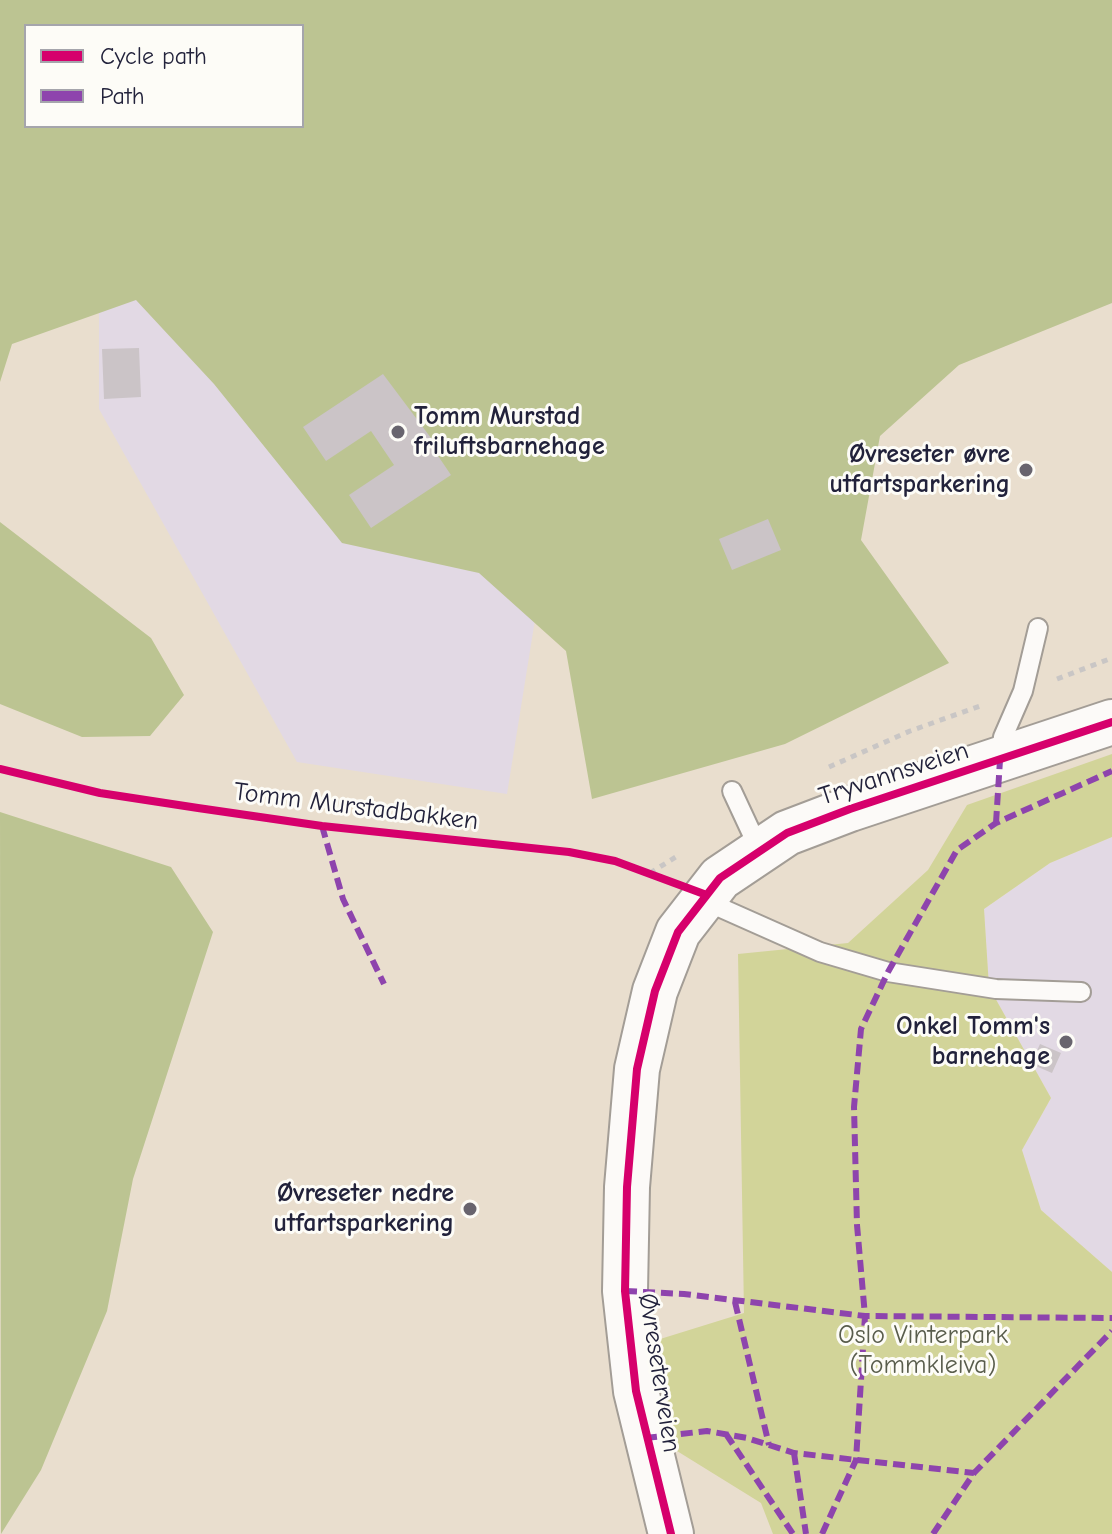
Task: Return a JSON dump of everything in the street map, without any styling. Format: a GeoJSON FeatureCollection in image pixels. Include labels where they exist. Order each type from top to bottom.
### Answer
{"type":"FeatureCollection","features":[{"type":"Feature","properties":{"kind":"street","name":"Tryvannsveien"},"geometry":{"type":"LineString","coordinates":[[702,897],[737,863],[819,819],[1112,722]]}},
{"type":"Feature","properties":{"kind":"street","name":"Øvreseterveien"},"geometry":{"type":"LineString","coordinates":[[671,1534],[645,1438],[629,1342],[625,1291],[627,1187],[631,1115],[648,1016],[667,954],[702,897]]}},
{"type":"Feature","properties":{"kind":"lane"},"geometry":{"type":"LineString","coordinates":[[1000,760],[1006,726],[1023,691],[1038,628]]}},
{"type":"Feature","properties":{"kind":"lane"},"geometry":{"type":"LineString","coordinates":[[732,791],[759,849]]}},
{"type":"Feature","properties":{"kind":"lane"},"geometry":{"type":"LineString","coordinates":[[702,897],[820,952],[888,972],[996,989],[1081,992]]}},
{"type":"Feature","properties":{"kind":"path"},"geometry":{"type":"LineString","coordinates":[[639,869],[702,897]]}},
{"type":"Feature","properties":{"kind":"shaded area"},"geometry":{"type":"Polygon","coordinates":[[[99,282],[565,433],[507,794],[297,762],[99,409],[99,282]]]}},
{"type":"Feature","properties":{"kind":"shaded area","name":"Onkel Tomm's barnehage"},"geometry":{"type":"Polygon","coordinates":[[[1112,837],[1112,1272],[1041,1210],[1022,1150],[1051,1098],[989,987],[984,909],[1050,863],[1112,837]]]}},
{"type":"Feature","properties":{"kind":"green space"},"geometry":{"type":"Polygon","coordinates":[[[0,0],[1112,0],[1112,303],[959,365],[880,436],[861,540],[949,663],[785,744],[592,799],[566,651],[479,573],[342,543],[214,384],[136,300],[12,344],[0,382],[0,0]]]}},
{"type":"Feature","properties":{"kind":"green space"},"geometry":{"type":"Polygon","coordinates":[[[0,522],[151,638],[184,695],[150,736],[82,737],[0,704],[0,522]]]}},
{"type":"Feature","properties":{"kind":"green space","name":"Oslo Vinterpark (Tommkleiva)"},"geometry":{"type":"Polygon","coordinates":[[[1112,754],[1112,837],[1050,863],[984,909],[989,987],[1051,1098],[1022,1150],[1041,1210],[1112,1272],[1112,1534],[773,1534],[761,1503],[677,1451],[657,1340],[744,1313],[738,954],[848,943],[928,870],[967,805],[1112,754]]]}},
{"type":"Feature","properties":{"kind":"green space"},"geometry":{"type":"Polygon","coordinates":[[[0,812],[171,867],[213,932],[133,1179],[107,1311],[41,1470],[1,1534],[0,812]]]}},
{"type":"Feature","properties":{"kind":"building"},"geometry":{"type":"Polygon","coordinates":[[[139,348],[141,397],[104,399],[102,349],[139,348]]]}},
{"type":"Feature","properties":{"kind":"building"},"geometry":{"type":"Polygon","coordinates":[[[383,374],[434,442],[430,444],[451,475],[371,528],[349,495],[394,465],[371,431],[326,461],[303,427],[383,374]]]}},
{"type":"Feature","properties":{"kind":"building"},"geometry":{"type":"Polygon","coordinates":[[[768,519],[781,550],[732,570],[719,539],[768,519]]]}},
{"type":"Feature","properties":{"kind":"building"},"geometry":{"type":"Polygon","coordinates":[[[1040,1044],[1061,1053],[1052,1073],[1031,1064],[1040,1044]]]}},
{"type":"Feature","properties":{"kind":"marked path"},"geometry":{"type":"LineString","coordinates":[[996,823],[1000,760]]}},
{"type":"Feature","properties":{"kind":"marked path"},"geometry":{"type":"LineString","coordinates":[[822,1534],[856,1460],[865,1316],[857,1225],[854,1107],[861,1029],[888,972],[957,850],[996,823],[1112,771]]}},
{"type":"Feature","properties":{"kind":"marked path"},"geometry":{"type":"LineString","coordinates":[[322,826],[343,899],[384,984]]}},
{"type":"Feature","properties":{"kind":"marked path"},"geometry":{"type":"LineString","coordinates":[[625,1291],[684,1294],[865,1316],[1112,1318]]}},
{"type":"Feature","properties":{"kind":"marked path"},"geometry":{"type":"LineString","coordinates":[[735,1302],[769,1445]]}},
{"type":"Feature","properties":{"kind":"marked path"},"geometry":{"type":"LineString","coordinates":[[933,1534],[974,1473],[1112,1331]]}},
{"type":"Feature","properties":{"kind":"marked path"},"geometry":{"type":"LineString","coordinates":[[645,1438],[707,1431],[747,1438],[794,1453],[974,1473]]}},
{"type":"Feature","properties":{"kind":"marked path"},"geometry":{"type":"LineString","coordinates":[[726,1434],[793,1534]]}},
{"type":"Feature","properties":{"kind":"marked path"},"geometry":{"type":"LineString","coordinates":[[794,1453],[806,1534]]}},
{"type":"Feature","properties":{"kind":"cycle path"},"geometry":{"type":"LineString","coordinates":[[671,1534],[636,1391],[625,1291],[627,1187],[637,1069],[655,991],[678,932],[720,878],[787,833],[1112,722]]}},
{"type":"Feature","properties":{"kind":"cycle path","name":"Tomm Murstadbakken"},"geometry":{"type":"LineString","coordinates":[[0,769],[100,793],[198,808],[322,826],[569,852],[615,861],[704,894]]}},
{"type":"Feature","properties":{"kind":"place","name":"Tomm Murstad friluftsbarnehage"},"geometry":{"type":"Point","coordinates":[398,432]}},
{"type":"Feature","properties":{"kind":"place","name":"Øvreseter øvre utfartsparkering"},"geometry":{"type":"Point","coordinates":[1026,470]}},
{"type":"Feature","properties":{"kind":"place","name":"Onkel Tomm's barnehage"},"geometry":{"type":"Point","coordinates":[1066,1042]}},
{"type":"Feature","properties":{"kind":"place","name":"Øvreseter nedre utfartsparkering"},"geometry":{"type":"Point","coordinates":[470,1209]}}]}
